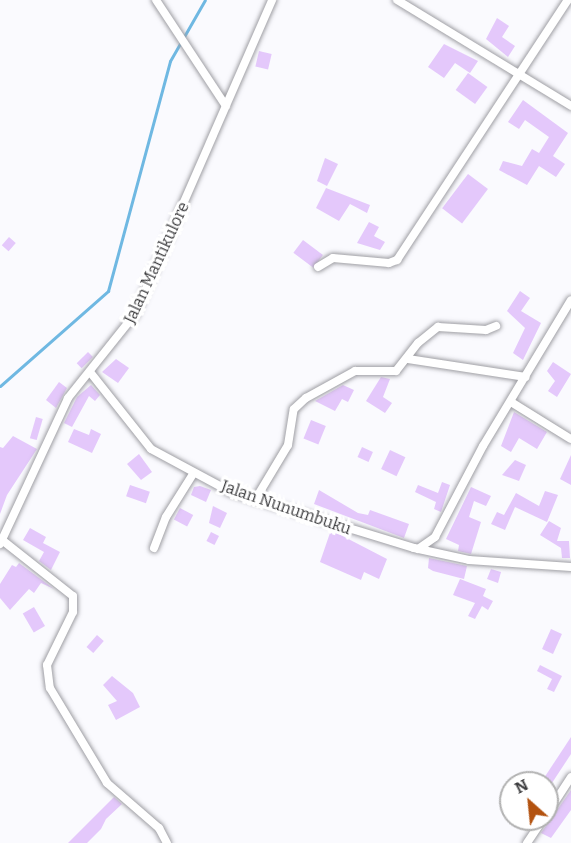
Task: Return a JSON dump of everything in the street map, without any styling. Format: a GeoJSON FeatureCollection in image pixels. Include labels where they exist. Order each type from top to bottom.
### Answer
{"type":"FeatureCollection","features":[{"type":"Feature","properties":{"kind":"street"},"geometry":{"type":"LineString","coordinates":[[156,0],[226,106]]}},
{"type":"Feature","properties":{"kind":"street","name":"Jalan Mantikulore"},"geometry":{"type":"LineString","coordinates":[[1,542],[50,431],[68,398],[135,314],[272,0]]}},
{"type":"Feature","properties":{"kind":"street"},"geometry":{"type":"LineString","coordinates":[[397,0],[571,106]]}},
{"type":"Feature","properties":{"kind":"street"},"geometry":{"type":"LineString","coordinates":[[318,267],[333,258],[389,263],[397,260],[568,0]]}},
{"type":"Feature","properties":{"kind":"street"},"geometry":{"type":"LineString","coordinates":[[418,549],[435,537],[571,300]]}},
{"type":"Feature","properties":{"kind":"street"},"geometry":{"type":"LineString","coordinates":[[255,500],[288,445],[294,409],[298,404],[355,371],[392,372],[408,359],[418,343],[438,327],[486,330],[496,326]]}},
{"type":"Feature","properties":{"kind":"street"},"geometry":{"type":"LineString","coordinates":[[408,359],[526,377]]}},
{"type":"Feature","properties":{"kind":"street","name":"Jalan Nunumbuku"},"geometry":{"type":"LineString","coordinates":[[90,372],[151,449],[193,474],[255,500],[418,549],[469,560],[571,567]]}},
{"type":"Feature","properties":{"kind":"street"},"geometry":{"type":"LineString","coordinates":[[511,402],[571,439]]}},
{"type":"Feature","properties":{"kind":"street"},"geometry":{"type":"LineString","coordinates":[[154,548],[166,517],[193,474]]}},
{"type":"Feature","properties":{"kind":"street"},"geometry":{"type":"LineString","coordinates":[[1,542],[70,591],[75,607],[47,665],[50,688],[107,783],[159,828],[167,843]]}},
{"type":"Feature","properties":{"kind":"street"},"geometry":{"type":"LineString","coordinates":[[559,796],[571,777]]}},
{"type":"Feature","properties":{"kind":"building"},"geometry":{"type":"Polygon","coordinates":[[[497,18],[509,26],[502,37],[515,46],[508,57],[486,39],[497,18]]]}},
{"type":"Feature","properties":{"kind":"building"},"geometry":{"type":"Polygon","coordinates":[[[444,44],[478,61],[470,73],[455,63],[444,78],[428,67],[444,44]]]}},
{"type":"Feature","properties":{"kind":"building"},"geometry":{"type":"Polygon","coordinates":[[[259,51],[272,54],[268,70],[255,67],[259,51]]]}},
{"type":"Feature","properties":{"kind":"building"},"geometry":{"type":"Polygon","coordinates":[[[468,73],[487,87],[475,104],[456,90],[468,73]]]}},
{"type":"Feature","properties":{"kind":"building"},"geometry":{"type":"Polygon","coordinates":[[[523,100],[568,133],[553,156],[565,164],[556,177],[539,166],[527,185],[499,170],[503,161],[522,166],[532,149],[539,153],[549,137],[525,120],[519,129],[508,122],[523,100]]]}},
{"type":"Feature","properties":{"kind":"building"},"geometry":{"type":"Polygon","coordinates":[[[325,158],[338,164],[327,186],[317,181],[325,158]]]}},
{"type":"Feature","properties":{"kind":"building"},"geometry":{"type":"Polygon","coordinates":[[[468,174],[488,189],[462,223],[442,208],[468,174]]]}},
{"type":"Feature","properties":{"kind":"building"},"geometry":{"type":"Polygon","coordinates":[[[326,188],[370,205],[367,213],[350,204],[339,221],[316,208],[326,188]]]}},
{"type":"Feature","properties":{"kind":"building"},"geometry":{"type":"Polygon","coordinates":[[[369,222],[379,227],[374,236],[385,242],[380,250],[357,243],[369,222]]]}},
{"type":"Feature","properties":{"kind":"building"},"geometry":{"type":"Polygon","coordinates":[[[9,237],[16,243],[9,251],[2,245],[9,237]]]}},
{"type":"Feature","properties":{"kind":"building"},"geometry":{"type":"Polygon","coordinates":[[[303,240],[323,255],[313,268],[293,253],[303,240]]]}},
{"type":"Feature","properties":{"kind":"building"},"geometry":{"type":"Polygon","coordinates":[[[520,291],[530,298],[521,311],[541,323],[523,360],[513,353],[525,328],[507,311],[520,291]]]}},
{"type":"Feature","properties":{"kind":"building"},"geometry":{"type":"Polygon","coordinates":[[[88,352],[93,357],[82,368],[77,363],[88,352]]]}},
{"type":"Feature","properties":{"kind":"building"},"geometry":{"type":"Polygon","coordinates":[[[116,359],[129,368],[118,383],[102,372],[116,359]]]}},
{"type":"Feature","properties":{"kind":"building"},"geometry":{"type":"Polygon","coordinates":[[[553,362],[571,374],[557,397],[548,391],[555,381],[547,371],[553,362]]]}},
{"type":"Feature","properties":{"kind":"building"},"geometry":{"type":"Polygon","coordinates":[[[381,377],[390,379],[383,397],[392,403],[385,413],[366,401],[381,377]]]}},
{"type":"Feature","properties":{"kind":"building"},"geometry":{"type":"Polygon","coordinates":[[[59,382],[67,388],[56,408],[46,400],[59,382]]]}},
{"type":"Feature","properties":{"kind":"building"},"geometry":{"type":"Polygon","coordinates":[[[91,385],[100,395],[95,401],[89,396],[72,427],[64,423],[77,397],[91,385]]]}},
{"type":"Feature","properties":{"kind":"building"},"geometry":{"type":"Polygon","coordinates":[[[343,385],[354,390],[348,402],[342,399],[335,411],[315,401],[343,385]]]}},
{"type":"Feature","properties":{"kind":"building"},"geometry":{"type":"Polygon","coordinates":[[[514,412],[547,432],[537,449],[519,438],[511,452],[501,446],[514,412]]]}},
{"type":"Feature","properties":{"kind":"building"},"geometry":{"type":"Polygon","coordinates":[[[36,417],[43,419],[37,440],[30,438],[36,417]]]}},
{"type":"Feature","properties":{"kind":"building"},"geometry":{"type":"Polygon","coordinates":[[[311,420],[326,426],[318,445],[304,439],[311,420]]]}},
{"type":"Feature","properties":{"kind":"building"},"geometry":{"type":"Polygon","coordinates":[[[74,429],[89,435],[91,429],[101,434],[92,453],[68,442],[74,429]]]}},
{"type":"Feature","properties":{"kind":"building"},"geometry":{"type":"Polygon","coordinates":[[[13,436],[37,449],[7,495],[0,514],[0,447],[3,448],[13,436]]]}},
{"type":"Feature","properties":{"kind":"building"},"geometry":{"type":"Polygon","coordinates":[[[362,447],[373,452],[368,462],[358,457],[362,447]]]}},
{"type":"Feature","properties":{"kind":"building"},"geometry":{"type":"Polygon","coordinates":[[[390,450],[405,457],[397,476],[381,469],[390,450]]]}},
{"type":"Feature","properties":{"kind":"building"},"geometry":{"type":"Polygon","coordinates":[[[139,454],[152,472],[141,480],[127,464],[139,454]]]}},
{"type":"Feature","properties":{"kind":"building"},"geometry":{"type":"Polygon","coordinates":[[[571,455],[571,485],[560,479],[571,455]]]}},
{"type":"Feature","properties":{"kind":"building"},"geometry":{"type":"Polygon","coordinates":[[[515,460],[526,465],[519,481],[502,475],[515,460]]]}},
{"type":"Feature","properties":{"kind":"building"},"geometry":{"type":"Polygon","coordinates":[[[442,482],[450,485],[441,512],[434,509],[436,502],[415,492],[418,485],[438,493],[442,482]]]}},
{"type":"Feature","properties":{"kind":"building"},"geometry":{"type":"Polygon","coordinates":[[[130,485],[150,492],[146,503],[126,496],[130,485]]]}},
{"type":"Feature","properties":{"kind":"building"},"geometry":{"type":"Polygon","coordinates":[[[200,486],[211,490],[206,502],[191,495],[194,487],[200,486]]]}},
{"type":"Feature","properties":{"kind":"building"},"geometry":{"type":"Polygon","coordinates":[[[471,487],[491,496],[486,506],[474,501],[469,517],[481,522],[471,554],[458,551],[459,545],[446,539],[471,487]]]}},
{"type":"Feature","properties":{"kind":"building"},"geometry":{"type":"Polygon","coordinates":[[[319,490],[358,513],[368,515],[370,510],[409,524],[404,538],[314,504],[319,490]]]}},
{"type":"Feature","properties":{"kind":"building"},"geometry":{"type":"Polygon","coordinates":[[[545,491],[558,495],[547,522],[515,507],[505,530],[491,524],[497,512],[504,515],[516,493],[539,506],[545,491]]]}},
{"type":"Feature","properties":{"kind":"building"},"geometry":{"type":"Polygon","coordinates":[[[213,506],[227,513],[220,528],[209,523],[213,506]]]}},
{"type":"Feature","properties":{"kind":"building"},"geometry":{"type":"Polygon","coordinates":[[[180,508],[193,515],[187,527],[174,519],[180,508]]]}},
{"type":"Feature","properties":{"kind":"building"},"geometry":{"type":"Polygon","coordinates":[[[549,521],[561,528],[557,541],[569,541],[570,558],[562,558],[561,548],[540,535],[549,521]]]}},
{"type":"Feature","properties":{"kind":"building"},"geometry":{"type":"Polygon","coordinates":[[[30,528],[46,537],[43,543],[60,552],[51,570],[39,561],[44,552],[23,540],[30,528]]]}},
{"type":"Feature","properties":{"kind":"building"},"geometry":{"type":"Polygon","coordinates":[[[331,530],[387,559],[379,579],[364,572],[361,580],[320,562],[331,530]]]}},
{"type":"Feature","properties":{"kind":"building"},"geometry":{"type":"Polygon","coordinates":[[[211,532],[219,536],[214,545],[206,541],[211,532]]]}},
{"type":"Feature","properties":{"kind":"building"},"geometry":{"type":"Polygon","coordinates":[[[429,558],[467,566],[464,579],[428,568],[429,558]]]}},
{"type":"Feature","properties":{"kind":"building"},"geometry":{"type":"Polygon","coordinates":[[[19,563],[54,589],[41,583],[34,593],[29,589],[10,610],[0,598],[0,584],[12,565],[16,567],[19,563]]]}},
{"type":"Feature","properties":{"kind":"building"},"geometry":{"type":"Polygon","coordinates":[[[491,569],[501,572],[498,583],[487,579],[491,569]]]}},
{"type":"Feature","properties":{"kind":"building"},"geometry":{"type":"Polygon","coordinates":[[[460,579],[486,589],[483,596],[493,601],[488,610],[482,606],[475,619],[468,616],[475,603],[453,595],[460,579]]]}},
{"type":"Feature","properties":{"kind":"building"},"geometry":{"type":"Polygon","coordinates":[[[34,607],[45,626],[34,633],[23,614],[34,607]]]}},
{"type":"Feature","properties":{"kind":"building"},"geometry":{"type":"Polygon","coordinates":[[[551,629],[562,634],[553,654],[542,649],[551,629]]]}},
{"type":"Feature","properties":{"kind":"building"},"geometry":{"type":"Polygon","coordinates":[[[97,635],[104,641],[93,653],[87,647],[97,635]]]}},
{"type":"Feature","properties":{"kind":"building"},"geometry":{"type":"Polygon","coordinates":[[[540,665],[562,676],[554,692],[547,689],[552,679],[537,671],[540,665]]]}},
{"type":"Feature","properties":{"kind":"building"},"geometry":{"type":"Polygon","coordinates":[[[112,676],[133,693],[140,707],[116,720],[108,705],[117,701],[103,685],[112,676]]]}},
{"type":"Feature","properties":{"kind":"building"},"geometry":{"type":"Polygon","coordinates":[[[571,737],[571,754],[559,772],[549,771],[571,737]]]}},
{"type":"Feature","properties":{"kind":"building"},"geometry":{"type":"Polygon","coordinates":[[[571,790],[571,810],[559,827],[559,807],[571,790]]]}},
{"type":"Feature","properties":{"kind":"building"},"geometry":{"type":"Polygon","coordinates":[[[114,797],[122,804],[106,819],[101,829],[87,843],[68,843],[114,797]]]}},
{"type":"Feature","properties":{"kind":"building"},"geometry":{"type":"Polygon","coordinates":[[[542,831],[556,831],[551,838],[541,833],[542,831]]]}},
{"type":"Feature","properties":{"kind":"waterway"},"geometry":{"type":"LineString","coordinates":[[0,386],[108,291],[170,61],[205,0]]}}]}
